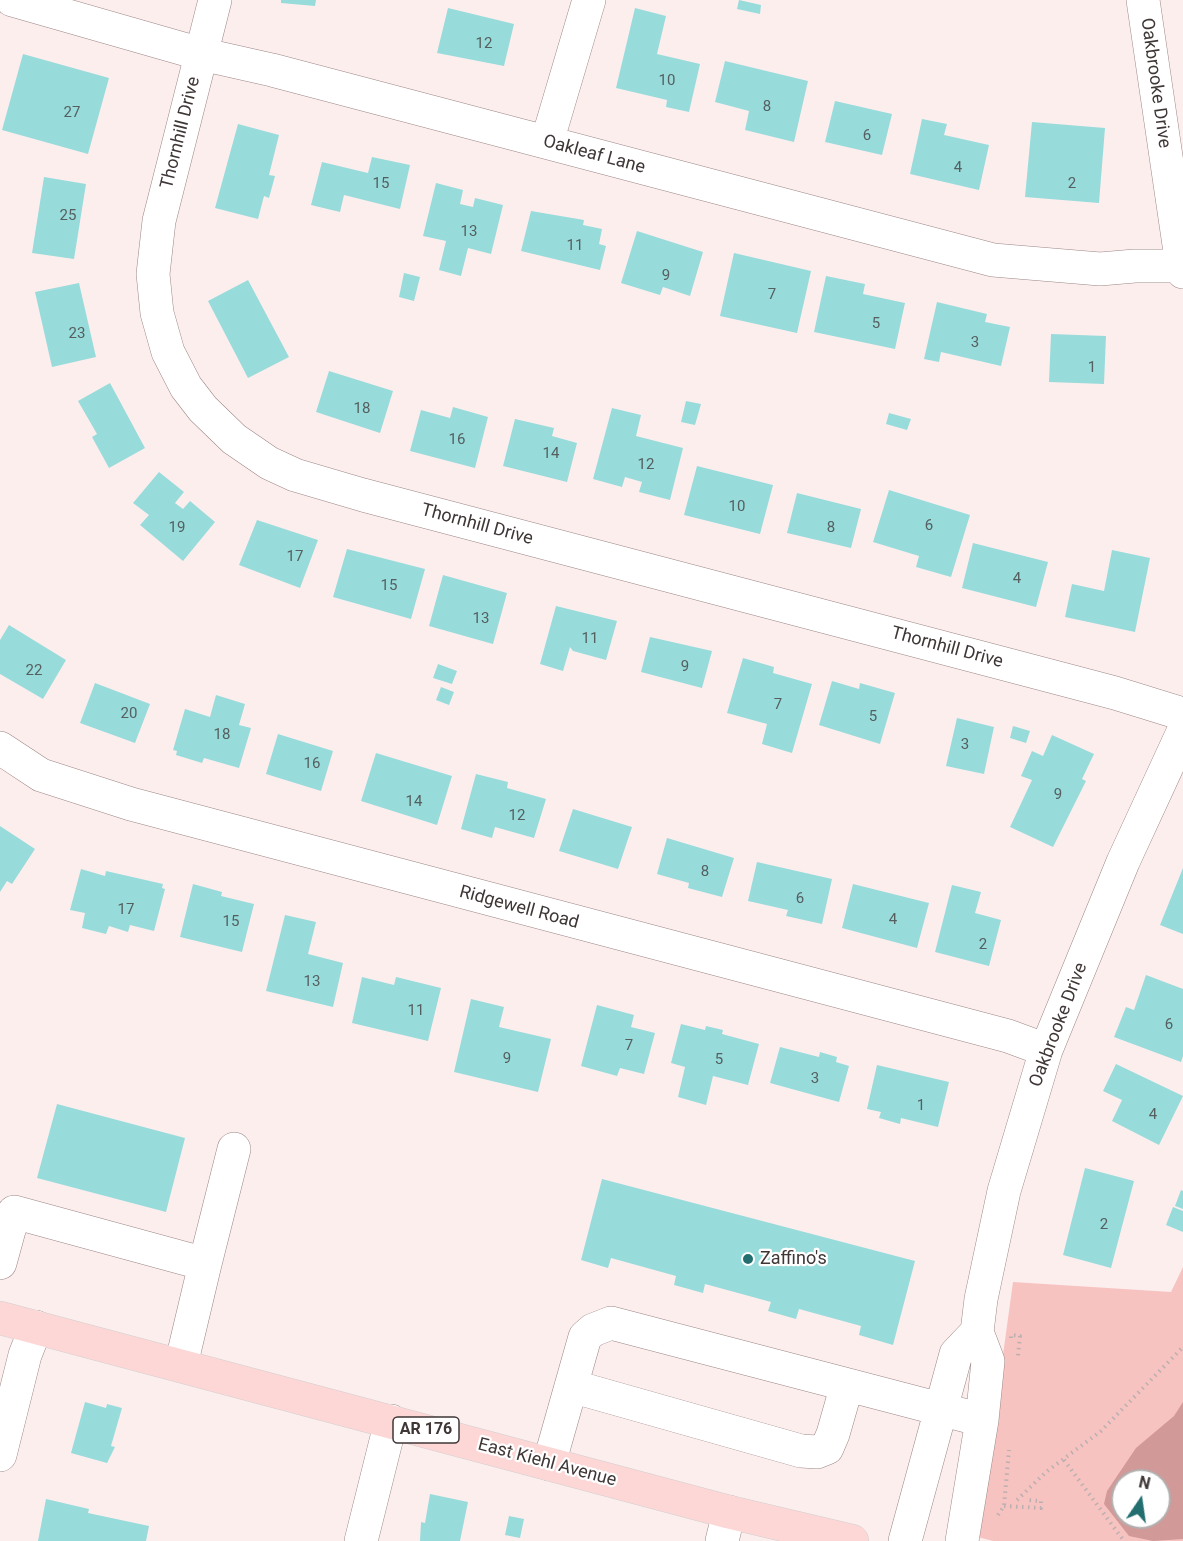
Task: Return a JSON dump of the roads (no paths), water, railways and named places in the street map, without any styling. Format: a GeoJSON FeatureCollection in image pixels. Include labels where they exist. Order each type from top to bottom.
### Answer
{"type":"FeatureCollection","features":[{"type":"Feature","properties":{"kind":"main road","name":"East Kiehl Avenue"},"geometry":{"type":"LineString","coordinates":[[0,1318],[549,1464],[726,1526],[852,1541]]}},
{"type":"Feature","properties":{"kind":"street","name":"Oakleaf Lane"},"geometry":{"type":"LineString","coordinates":[[12,0],[201,54],[272,70],[993,260],[1100,269],[1135,266],[1182,269]]}},
{"type":"Feature","properties":{"kind":"street","name":"Thornhill Drive"},"geometry":{"type":"LineString","coordinates":[[215,0],[154,247],[153,274],[157,313],[168,352],[186,387],[203,409],[234,439],[269,463],[295,475],[363,495],[1115,693],[1183,714]]}},
{"type":"Feature","properties":{"kind":"street"},"geometry":{"type":"LineString","coordinates":[[547,142],[589,0]]}},
{"type":"Feature","properties":{"kind":"street","name":"Oakbrooke Drive"},"geometry":{"type":"LineString","coordinates":[[1143,0],[1182,269]]}},
{"type":"Feature","properties":{"kind":"street","name":"Oakbrooke Drive"},"geometry":{"type":"LineString","coordinates":[[962,1541],[982,1420],[988,1361],[977,1332],[987,1264],[1002,1201],[1046,1050],[1124,862],[1183,732]]}},
{"type":"Feature","properties":{"kind":"street","name":"Ridgewell Road"},"geometry":{"type":"LineString","coordinates":[[0,748],[42,775],[131,804],[1008,1036],[1046,1050]]}},
{"type":"Feature","properties":{"kind":"street"},"geometry":{"type":"LineString","coordinates":[[181,1365],[234,1149]]}},
{"type":"Feature","properties":{"kind":"street"},"geometry":{"type":"LineString","coordinates":[[0,1263],[14,1212],[206,1264]]}},
{"type":"Feature","properties":{"kind":"street"},"geometry":{"type":"LineString","coordinates":[[549,1464],[585,1337],[593,1330],[611,1323],[982,1420]]}},
{"type":"Feature","properties":{"kind":"street"},"geometry":{"type":"LineString","coordinates":[[0,1455],[25,1354],[36,1327]]}},
{"type":"Feature","properties":{"kind":"street"},"geometry":{"type":"LineString","coordinates":[[905,1541],[956,1354],[977,1332]]}},
{"type":"Feature","properties":{"kind":"street"},"geometry":{"type":"LineString","coordinates":[[571,1386],[801,1451],[817,1452],[827,1448],[834,1434],[847,1385]]}},
{"type":"Feature","properties":{"kind":"street"},"geometry":{"type":"LineString","coordinates":[[362,1541],[392,1421]]}},
{"type":"Feature","properties":{"kind":"place","name":"Zaffino's"},"geometry":{"type":"Point","coordinates":[748,1259]}}]}
